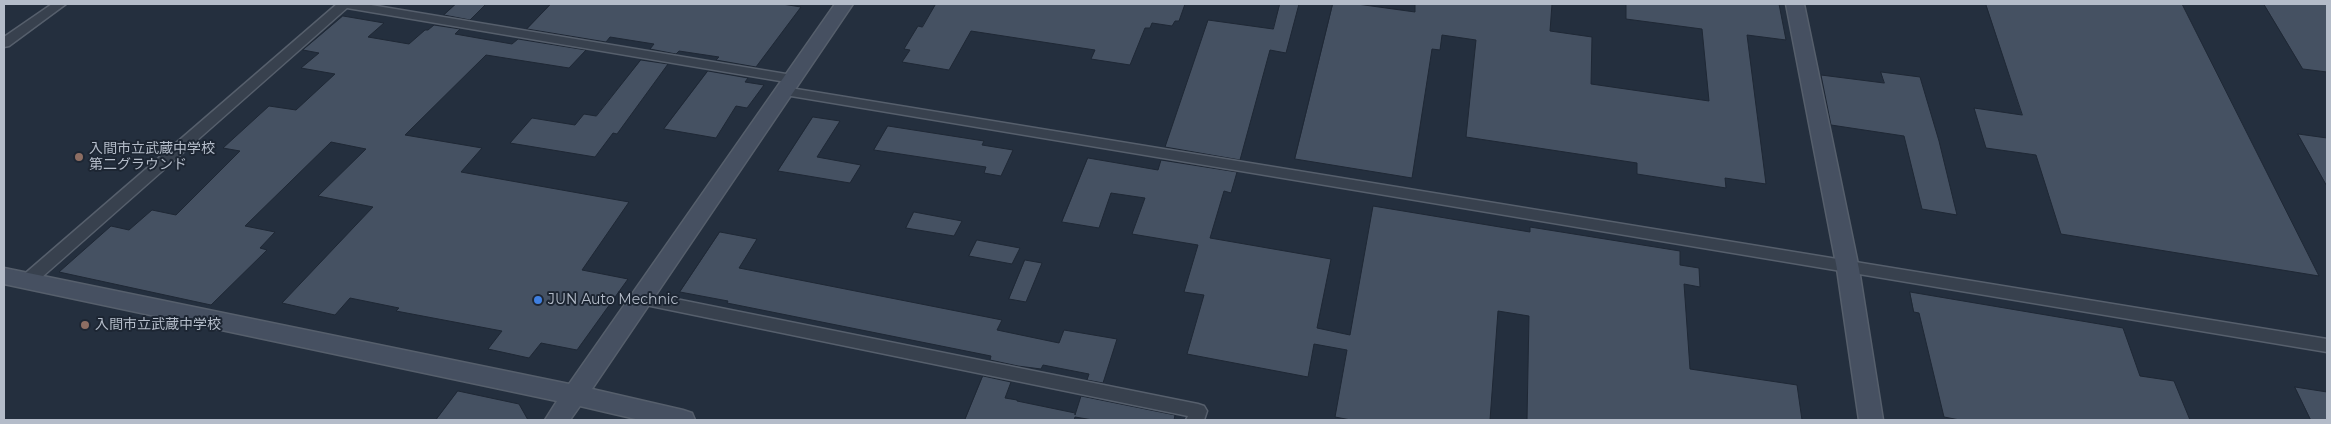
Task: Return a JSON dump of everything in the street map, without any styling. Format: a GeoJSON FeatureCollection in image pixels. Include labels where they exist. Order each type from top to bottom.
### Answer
{"type":"FeatureCollection","features":[{"type":"Feature","properties":{"kind":"street"},"geometry":{"type":"LineString","coordinates":[[4,43],[60,4]]}},
{"type":"Feature","properties":{"kind":"street"},"geometry":{"type":"LineString","coordinates":[[27,281],[344,4],[788,85],[1848,269],[2327,346]]}},
{"type":"Feature","properties":{"kind":"street"},"geometry":{"type":"LineString","coordinates":[[557,420],[844,4]]}},
{"type":"Feature","properties":{"kind":"street"},"geometry":{"type":"LineString","coordinates":[[1796,4],[1848,269],[1871,420]]}},
{"type":"Feature","properties":{"kind":"street"},"geometry":{"type":"LineString","coordinates":[[4,276],[575,395],[683,420]]}},
{"type":"Feature","properties":{"kind":"street"},"geometry":{"type":"LineString","coordinates":[[642,298],[1198,411],[1195,420]]}},
{"type":"Feature","properties":{"kind":"building"},"geometry":{"type":"Polygon","coordinates":[[[456,4],[486,4],[470,20],[444,15],[456,4]]]}},
{"type":"Feature","properties":{"kind":"building"},"geometry":{"type":"Polygon","coordinates":[[[551,4],[782,4],[801,7],[756,67],[716,60],[719,57],[679,51],[676,54],[650,49],[654,44],[610,37],[606,42],[527,29],[551,4]]]}},
{"type":"Feature","properties":{"kind":"building"},"geometry":{"type":"Polygon","coordinates":[[[936,4],[1185,4],[1179,21],[1175,21],[1172,26],[1152,23],[1150,28],[1145,28],[1130,65],[1091,59],[1095,50],[971,31],[949,70],[902,62],[910,50],[904,49],[918,26],[922,27],[936,4]]]}},
{"type":"Feature","properties":{"kind":"building"},"geometry":{"type":"Polygon","coordinates":[[[1280,4],[1299,4],[1286,53],[1270,50],[1240,160],[1165,147],[1208,20],[1273,29],[1280,4]]]}},
{"type":"Feature","properties":{"kind":"building"},"geometry":{"type":"Polygon","coordinates":[[[1333,4],[1357,4],[1415,12],[1415,4],[1552,4],[1550,31],[1592,37],[1591,84],[1709,101],[1702,29],[1626,19],[1626,4],[1779,4],[1786,40],[1747,35],[1766,184],[1725,178],[1726,188],[1637,174],[1637,163],[1466,137],[1476,40],[1442,35],[1440,50],[1432,49],[1412,178],[1295,159],[1333,4]]]}},
{"type":"Feature","properties":{"kind":"building"},"geometry":{"type":"Polygon","coordinates":[[[1986,4],[2182,4],[2319,276],[2061,234],[2036,155],[1986,148],[1974,108],[2022,115],[1986,4]]]}},
{"type":"Feature","properties":{"kind":"building"},"geometry":{"type":"Polygon","coordinates":[[[2264,4],[2327,4],[2327,72],[2303,69],[2264,4]]]}},
{"type":"Feature","properties":{"kind":"building"},"geometry":{"type":"Polygon","coordinates":[[[343,16],[384,23],[368,37],[409,44],[434,25],[460,29],[455,34],[512,44],[518,39],[586,50],[569,68],[486,55],[405,135],[482,148],[461,172],[629,202],[582,270],[628,279],[577,350],[541,343],[529,358],[488,349],[502,331],[396,311],[399,308],[350,298],[335,315],[282,303],[373,207],[318,196],[366,149],[331,142],[245,226],[275,232],[260,248],[267,250],[211,305],[59,272],[111,226],[129,230],[152,210],[176,215],[240,151],[223,148],[269,106],[296,110],[335,74],[301,68],[319,53],[303,50],[343,16]]]}},
{"type":"Feature","properties":{"kind":"building"},"geometry":{"type":"Polygon","coordinates":[[[641,60],[668,64],[617,134],[613,133],[595,157],[510,143],[532,118],[575,125],[584,114],[596,116],[641,60]]]}},
{"type":"Feature","properties":{"kind":"building"},"geometry":{"type":"Polygon","coordinates":[[[708,71],[748,78],[745,82],[764,85],[747,108],[736,106],[716,138],[664,129],[708,71]]]}},
{"type":"Feature","properties":{"kind":"building"},"geometry":{"type":"Polygon","coordinates":[[[1881,72],[1920,77],[1939,141],[1957,215],[1922,209],[1904,136],[1831,125],[1821,75],[1884,83],[1881,72]]]}},
{"type":"Feature","properties":{"kind":"building"},"geometry":{"type":"Polygon","coordinates":[[[813,117],[840,121],[817,157],[861,165],[850,183],[778,171],[813,117]]]}},
{"type":"Feature","properties":{"kind":"building"},"geometry":{"type":"Polygon","coordinates":[[[888,126],[984,141],[982,145],[1013,150],[1001,176],[984,173],[986,167],[874,150],[888,126]]]}},
{"type":"Feature","properties":{"kind":"building"},"geometry":{"type":"Polygon","coordinates":[[[2298,134],[2327,138],[2327,186],[2298,134]]]}},
{"type":"Feature","properties":{"kind":"building"},"geometry":{"type":"Polygon","coordinates":[[[1088,158],[1158,170],[1161,160],[1237,172],[1231,193],[1224,191],[1210,238],[1331,259],[1317,328],[1350,335],[1373,206],[1530,232],[1530,227],[1680,251],[1680,265],[1699,268],[1700,287],[1684,284],[1690,369],[1797,385],[1802,420],[1527,420],[1529,316],[1498,311],[1490,420],[1351,420],[1335,417],[1347,350],[1314,344],[1308,377],[1187,354],[1204,295],[1184,292],[1198,245],[1132,234],[1145,198],[1111,193],[1099,228],[1062,222],[1088,158]]]}},
{"type":"Feature","properties":{"kind":"building"},"geometry":{"type":"Polygon","coordinates":[[[914,212],[962,221],[954,236],[906,228],[914,212]]]}},
{"type":"Feature","properties":{"kind":"building"},"geometry":{"type":"Polygon","coordinates":[[[720,232],[757,239],[739,268],[1002,320],[997,330],[1059,343],[1064,330],[1117,339],[1103,383],[1087,380],[1089,374],[1043,365],[1041,369],[1018,366],[990,360],[991,356],[680,292],[720,232]]]}},
{"type":"Feature","properties":{"kind":"building"},"geometry":{"type":"Polygon","coordinates":[[[977,240],[1020,248],[1012,264],[969,256],[977,240]]]}},
{"type":"Feature","properties":{"kind":"building"},"geometry":{"type":"Polygon","coordinates":[[[1025,260],[1042,263],[1026,302],[1009,299],[1025,260]]]}},
{"type":"Feature","properties":{"kind":"building"},"geometry":{"type":"Polygon","coordinates":[[[1910,292],[2123,328],[2140,376],[2174,381],[2190,420],[1960,420],[1944,417],[1919,313],[1914,312],[1910,292]]]}},
{"type":"Feature","properties":{"kind":"building"},"geometry":{"type":"Polygon","coordinates":[[[983,376],[1011,382],[1005,398],[1075,413],[1075,415],[1081,396],[1175,415],[1174,420],[1093,420],[1075,417],[1074,420],[965,420],[983,376]]]}},
{"type":"Feature","properties":{"kind":"building"},"geometry":{"type":"Polygon","coordinates":[[[2295,387],[2327,392],[2327,420],[2311,420],[2295,387]]]}},
{"type":"Feature","properties":{"kind":"building"},"geometry":{"type":"Polygon","coordinates":[[[458,391],[519,404],[528,420],[436,420],[458,391]]]}},
{"type":"Feature","properties":{"kind":"place","name":"入間市立武蔵中学校 第二グラウンド"},"geometry":{"type":"Point","coordinates":[79,157]}},
{"type":"Feature","properties":{"kind":"place","name":"JUN Auto Mechnic"},"geometry":{"type":"Point","coordinates":[538,300]}},
{"type":"Feature","properties":{"kind":"place","name":"入間市立武蔵中学校"},"geometry":{"type":"Point","coordinates":[85,325]}}]}
